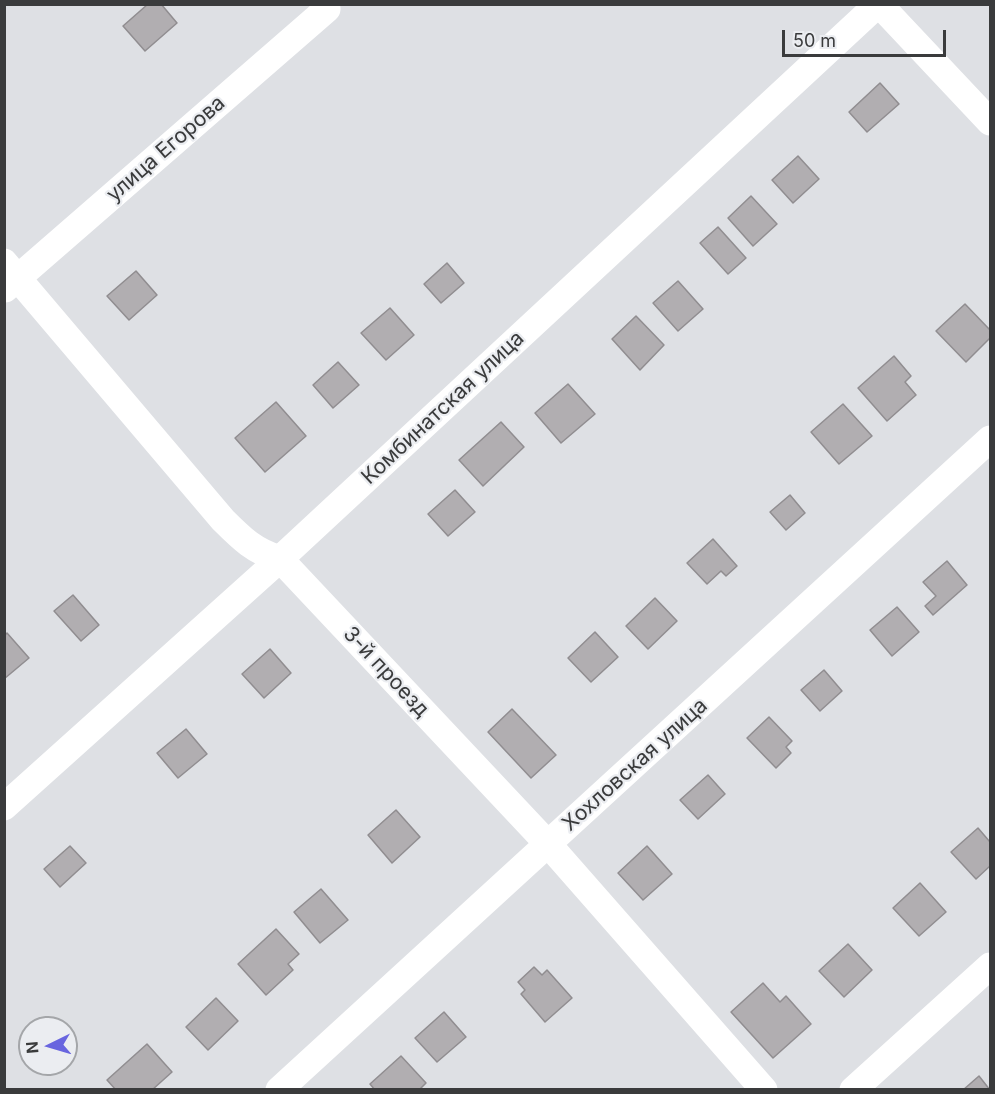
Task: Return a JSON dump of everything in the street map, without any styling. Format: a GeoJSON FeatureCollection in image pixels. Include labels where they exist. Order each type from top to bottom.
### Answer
{"type":"FeatureCollection","features":[{"type":"Feature","properties":{"kind":"street"},"geometry":{"type":"LineString","coordinates":[[879,4],[990,122]]}},
{"type":"Feature","properties":{"kind":"street","name":"Комбинатская улица"},"geometry":{"type":"LineString","coordinates":[[4,807],[280,559],[879,4]]}},
{"type":"Feature","properties":{"kind":"street","name":"улица Егорова"},"geometry":{"type":"LineString","coordinates":[[9,276],[327,9]]}},
{"type":"Feature","properties":{"kind":"street","name":"3-й проезд"},"geometry":{"type":"LineString","coordinates":[[9,276],[223,520],[251,547],[280,559],[548,844],[764,1089]]}},
{"type":"Feature","properties":{"kind":"street","name":"Хохловская улица"},"geometry":{"type":"LineString","coordinates":[[279,1089],[990,439]]}},
{"type":"Feature","properties":{"kind":"street"},"geometry":{"type":"LineString","coordinates":[[853,1089],[990,966]]}},
{"type":"Feature","properties":{"kind":"building"},"geometry":{"type":"Polygon","coordinates":[[[148,4],[161,4],[177,23],[145,51],[123,26],[148,4]]]}},
{"type":"Feature","properties":{"kind":"building"},"geometry":{"type":"Polygon","coordinates":[[[880,83],[899,104],[867,132],[849,112],[880,83]]]}},
{"type":"Feature","properties":{"kind":"building"},"geometry":{"type":"Polygon","coordinates":[[[798,156],[819,179],[793,203],[772,180],[798,156]]]}},
{"type":"Feature","properties":{"kind":"building"},"geometry":{"type":"Polygon","coordinates":[[[751,196],[777,224],[753,246],[728,218],[751,196]]]}},
{"type":"Feature","properties":{"kind":"building"},"geometry":{"type":"Polygon","coordinates":[[[718,227],[746,258],[728,274],[700,243],[718,227]]]}},
{"type":"Feature","properties":{"kind":"building"},"geometry":{"type":"Polygon","coordinates":[[[447,263],[464,283],[441,303],[424,284],[447,263]]]}},
{"type":"Feature","properties":{"kind":"building"},"geometry":{"type":"Polygon","coordinates":[[[136,271],[157,295],[129,320],[107,296],[136,271]]]}},
{"type":"Feature","properties":{"kind":"building"},"geometry":{"type":"Polygon","coordinates":[[[678,281],[703,309],[678,331],[653,303],[678,281]]]}},
{"type":"Feature","properties":{"kind":"building"},"geometry":{"type":"Polygon","coordinates":[[[965,304],[990,330],[990,338],[966,362],[936,331],[965,304]]]}},
{"type":"Feature","properties":{"kind":"building"},"geometry":{"type":"Polygon","coordinates":[[[390,308],[414,335],[386,360],[361,333],[390,308]]]}},
{"type":"Feature","properties":{"kind":"building"},"geometry":{"type":"Polygon","coordinates":[[[636,316],[664,345],[640,370],[612,339],[636,316]]]}},
{"type":"Feature","properties":{"kind":"building"},"geometry":{"type":"Polygon","coordinates":[[[894,356],[911,376],[905,382],[916,395],[887,421],[858,388],[894,356]]]}},
{"type":"Feature","properties":{"kind":"building"},"geometry":{"type":"Polygon","coordinates":[[[338,362],[359,385],[333,408],[313,385],[338,362]]]}},
{"type":"Feature","properties":{"kind":"building"},"geometry":{"type":"Polygon","coordinates":[[[568,384],[595,414],[561,443],[535,413],[568,384]]]}},
{"type":"Feature","properties":{"kind":"building"},"geometry":{"type":"Polygon","coordinates":[[[276,402],[306,436],[265,472],[235,438],[276,402]]]}},
{"type":"Feature","properties":{"kind":"building"},"geometry":{"type":"Polygon","coordinates":[[[843,404],[872,436],[839,464],[811,432],[843,404]]]}},
{"type":"Feature","properties":{"kind":"building"},"geometry":{"type":"Polygon","coordinates":[[[501,422],[524,447],[483,486],[459,460],[501,422]]]}},
{"type":"Feature","properties":{"kind":"building"},"geometry":{"type":"Polygon","coordinates":[[[455,490],[475,512],[448,536],[428,514],[455,490]]]}},
{"type":"Feature","properties":{"kind":"building"},"geometry":{"type":"Polygon","coordinates":[[[790,495],[805,513],[786,530],[770,512],[790,495]]]}},
{"type":"Feature","properties":{"kind":"building"},"geometry":{"type":"Polygon","coordinates":[[[713,539],[737,566],[726,576],[721,571],[707,584],[687,563],[713,539]]]}},
{"type":"Feature","properties":{"kind":"building"},"geometry":{"type":"Polygon","coordinates":[[[947,561],[967,585],[933,615],[925,606],[936,596],[923,582],[947,561]]]}},
{"type":"Feature","properties":{"kind":"building"},"geometry":{"type":"Polygon","coordinates":[[[73,595],[99,625],[81,641],[54,611],[73,595]]]}},
{"type":"Feature","properties":{"kind":"building"},"geometry":{"type":"Polygon","coordinates":[[[655,598],[677,621],[648,649],[626,626],[655,598]]]}},
{"type":"Feature","properties":{"kind":"building"},"geometry":{"type":"Polygon","coordinates":[[[897,607],[919,632],[892,656],[870,630],[897,607]]]}},
{"type":"Feature","properties":{"kind":"building"},"geometry":{"type":"Polygon","coordinates":[[[595,632],[618,657],[591,682],[568,658],[595,632]]]}},
{"type":"Feature","properties":{"kind":"building"},"geometry":{"type":"Polygon","coordinates":[[[7,633],[29,658],[4,679],[4,636],[7,633]]]}},
{"type":"Feature","properties":{"kind":"building"},"geometry":{"type":"Polygon","coordinates":[[[270,649],[291,673],[264,698],[242,674],[270,649]]]}},
{"type":"Feature","properties":{"kind":"building"},"geometry":{"type":"Polygon","coordinates":[[[824,670],[842,691],[820,711],[801,690],[824,670]]]}},
{"type":"Feature","properties":{"kind":"building"},"geometry":{"type":"Polygon","coordinates":[[[512,709],[556,755],[531,778],[488,732],[512,709]]]}},
{"type":"Feature","properties":{"kind":"building"},"geometry":{"type":"Polygon","coordinates":[[[769,717],[792,741],[786,747],[791,753],[776,768],[747,738],[769,717]]]}},
{"type":"Feature","properties":{"kind":"building"},"geometry":{"type":"Polygon","coordinates":[[[186,729],[207,754],[178,778],[157,753],[186,729]]]}},
{"type":"Feature","properties":{"kind":"building"},"geometry":{"type":"Polygon","coordinates":[[[708,775],[725,794],[698,819],[680,800],[708,775]]]}},
{"type":"Feature","properties":{"kind":"building"},"geometry":{"type":"Polygon","coordinates":[[[396,810],[420,837],[392,863],[368,835],[396,810]]]}},
{"type":"Feature","properties":{"kind":"building"},"geometry":{"type":"Polygon","coordinates":[[[978,828],[990,842],[990,866],[976,879],[951,852],[978,828]]]}},
{"type":"Feature","properties":{"kind":"building"},"geometry":{"type":"Polygon","coordinates":[[[70,846],[86,863],[60,887],[44,869],[70,846]]]}},
{"type":"Feature","properties":{"kind":"building"},"geometry":{"type":"Polygon","coordinates":[[[647,846],[672,874],[643,900],[618,873],[647,846]]]}},
{"type":"Feature","properties":{"kind":"building"},"geometry":{"type":"Polygon","coordinates":[[[920,883],[946,912],[919,936],[893,908],[920,883]]]}},
{"type":"Feature","properties":{"kind":"building"},"geometry":{"type":"Polygon","coordinates":[[[321,889],[348,920],[320,943],[294,912],[321,889]]]}},
{"type":"Feature","properties":{"kind":"building"},"geometry":{"type":"Polygon","coordinates":[[[276,929],[299,954],[288,964],[293,970],[266,995],[238,964],[276,929]]]}},
{"type":"Feature","properties":{"kind":"building"},"geometry":{"type":"Polygon","coordinates":[[[848,944],[872,970],[844,997],[819,971],[848,944]]]}},
{"type":"Feature","properties":{"kind":"building"},"geometry":{"type":"Polygon","coordinates":[[[534,967],[542,975],[547,970],[572,998],[545,1022],[521,994],[525,990],[518,982],[534,967]]]}},
{"type":"Feature","properties":{"kind":"building"},"geometry":{"type":"Polygon","coordinates":[[[763,983],[780,1002],[786,996],[811,1024],[773,1058],[731,1012],[763,983]]]}},
{"type":"Feature","properties":{"kind":"building"},"geometry":{"type":"Polygon","coordinates":[[[216,998],[238,1021],[208,1050],[186,1027],[216,998]]]}},
{"type":"Feature","properties":{"kind":"building"},"geometry":{"type":"Polygon","coordinates":[[[444,1012],[466,1037],[437,1062],[415,1038],[444,1012]]]}},
{"type":"Feature","properties":{"kind":"building"},"geometry":{"type":"Polygon","coordinates":[[[147,1044],[172,1072],[152,1090],[116,1090],[107,1080],[147,1044]]]}},
{"type":"Feature","properties":{"kind":"building"},"geometry":{"type":"Polygon","coordinates":[[[401,1056],[426,1083],[419,1090],[375,1090],[370,1084],[401,1056]]]}},
{"type":"Feature","properties":{"kind":"building"},"geometry":{"type":"Polygon","coordinates":[[[979,1076],[990,1090],[963,1090],[979,1076]]]}}]}
